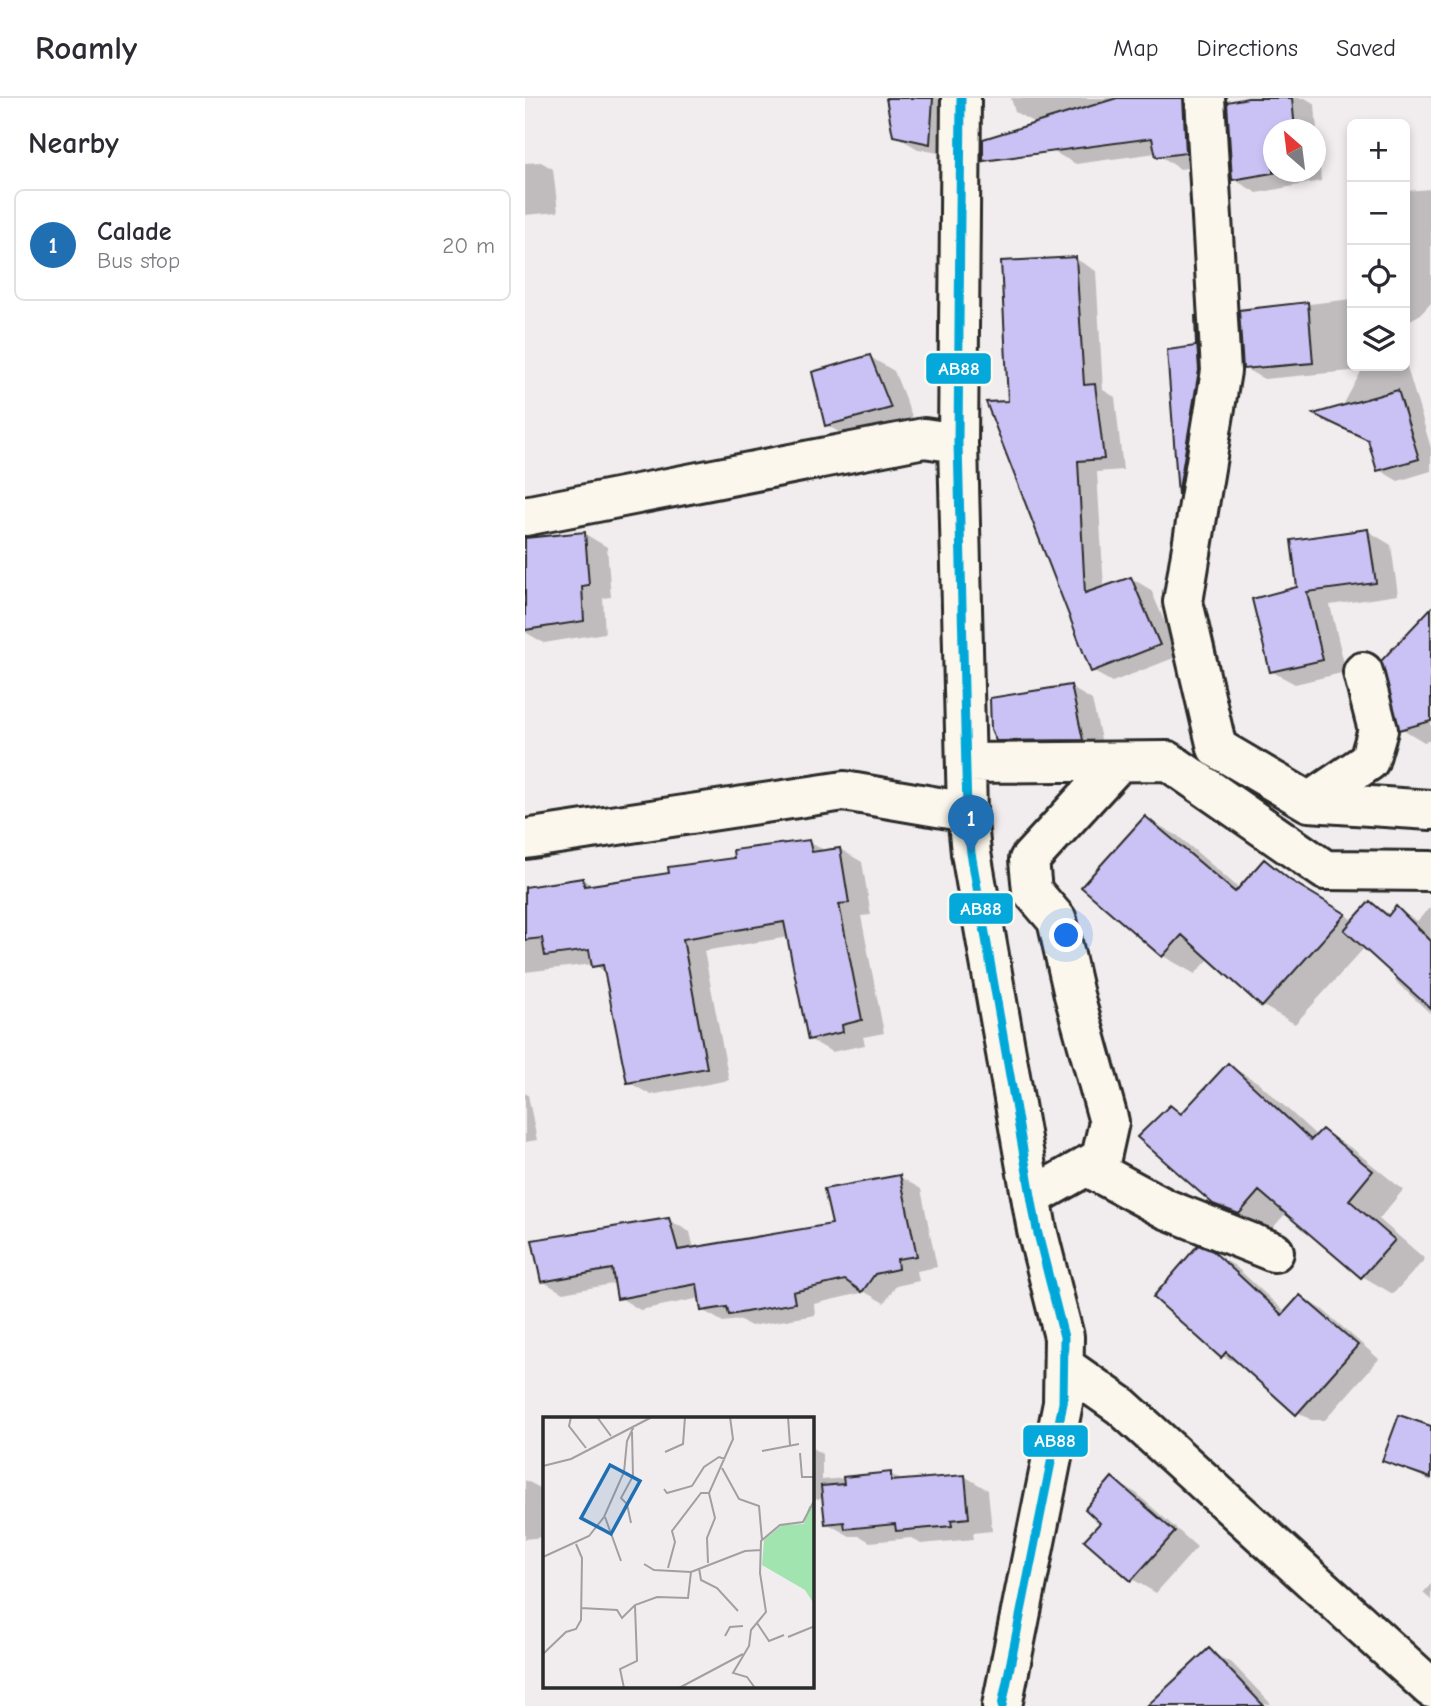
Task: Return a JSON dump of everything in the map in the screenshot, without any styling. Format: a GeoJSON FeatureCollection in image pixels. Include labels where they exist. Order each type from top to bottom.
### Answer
{"type":"FeatureCollection","features":[{"type":"Feature","properties":{"kind":"street"},"geometry":{"type":"LineString","coordinates":[[961,98],[958,443],[967,812],[971,853],[1032,1197],[1064,1337],[1063,1403],[1002,1706]]}},
{"type":"Feature","properties":{"kind":"street"},"geometry":{"type":"LineString","coordinates":[[1205,98],[1221,372],[1183,602],[1217,748],[1309,802],[1431,810]]}},
{"type":"Feature","properties":{"kind":"street"},"geometry":{"type":"LineString","coordinates":[[525,516],[924,438],[958,443]]}},
{"type":"Feature","properties":{"kind":"street"},"geometry":{"type":"LineString","coordinates":[[1309,802],[1369,761],[1378,730],[1363,672]]}},
{"type":"Feature","properties":{"kind":"street"},"geometry":{"type":"LineString","coordinates":[[966,764],[1168,761],[1325,870],[1431,871]]}},
{"type":"Feature","properties":{"kind":"street"},"geometry":{"type":"LineString","coordinates":[[1032,1197],[1101,1158],[1109,1122],[1074,995],[1057,920],[1032,891],[1029,860],[1119,762]]}},
{"type":"Feature","properties":{"kind":"street"},"geometry":{"type":"LineString","coordinates":[[525,839],[844,791],[967,812]]}},
{"type":"Feature","properties":{"kind":"street"},"geometry":{"type":"LineString","coordinates":[[1086,1166],[1166,1209],[1274,1252]]}},
{"type":"Feature","properties":{"kind":"street"},"geometry":{"type":"LineString","coordinates":[[1063,1366],[1121,1406],[1431,1688]]}},
{"type":"Feature","properties":{"kind":"building"},"geometry":{"type":"Polygon","coordinates":[[[886,98],[933,98],[930,144],[893,136],[886,98]]]}},
{"type":"Feature","properties":{"kind":"building"},"geometry":{"type":"Polygon","coordinates":[[[1117,98],[1183,98],[1186,153],[1156,157],[1152,138],[983,161],[983,139],[1117,98]]]}},
{"type":"Feature","properties":{"kind":"building"},"geometry":{"type":"Polygon","coordinates":[[[1248,98],[1292,98],[1294,119],[1263,119],[1263,175],[1232,180],[1227,102],[1248,98]]]}},
{"type":"Feature","properties":{"kind":"building"},"geometry":{"type":"Polygon","coordinates":[[[1076,257],[1084,385],[1095,384],[1104,459],[1078,461],[1085,593],[1131,577],[1160,645],[1091,672],[986,402],[1008,401],[1001,261],[1076,257]]]}},
{"type":"Feature","properties":{"kind":"building"},"geometry":{"type":"Polygon","coordinates":[[[1308,302],[1313,363],[1243,369],[1239,310],[1308,302]]]}},
{"type":"Feature","properties":{"kind":"building"},"geometry":{"type":"Polygon","coordinates":[[[1195,315],[1199,370],[1178,495],[1167,350],[1196,346],[1195,315]]]}},
{"type":"Feature","properties":{"kind":"building"},"geometry":{"type":"Polygon","coordinates":[[[870,355],[891,408],[825,426],[812,372],[870,355]]]}},
{"type":"Feature","properties":{"kind":"building"},"geometry":{"type":"Polygon","coordinates":[[[1398,390],[1419,459],[1377,471],[1368,440],[1313,414],[1398,390]]]}},
{"type":"Feature","properties":{"kind":"building"},"geometry":{"type":"Polygon","coordinates":[[[1368,529],[1376,583],[1307,592],[1323,660],[1270,672],[1252,599],[1297,587],[1291,540],[1368,529]]]}},
{"type":"Feature","properties":{"kind":"building"},"geometry":{"type":"Polygon","coordinates":[[[585,532],[589,585],[582,586],[584,621],[525,630],[525,538],[585,532]]]}},
{"type":"Feature","properties":{"kind":"building"},"geometry":{"type":"Polygon","coordinates":[[[1431,608],[1431,721],[1399,730],[1381,661],[1431,608]]]}},
{"type":"Feature","properties":{"kind":"building"},"geometry":{"type":"Polygon","coordinates":[[[1071,685],[1083,740],[996,741],[991,729],[990,698],[1071,685]]]}},
{"type":"Feature","properties":{"kind":"building"},"geometry":{"type":"Polygon","coordinates":[[[1145,816],[1235,892],[1264,859],[1290,880],[1346,914],[1262,1007],[1182,935],[1162,957],[1081,887],[1145,816]]]}},
{"type":"Feature","properties":{"kind":"building"},"geometry":{"type":"Polygon","coordinates":[[[809,840],[812,852],[840,848],[849,903],[839,904],[862,1020],[842,1025],[843,1032],[808,1040],[784,922],[683,939],[707,1068],[627,1083],[603,965],[592,967],[589,950],[545,956],[542,938],[525,940],[525,887],[583,878],[584,886],[669,873],[668,867],[734,858],[733,850],[809,840]]]}},
{"type":"Feature","properties":{"kind":"building"},"geometry":{"type":"Polygon","coordinates":[[[1370,901],[1388,916],[1396,906],[1431,941],[1431,1009],[1344,930],[1370,901]]]}},
{"type":"Feature","properties":{"kind":"building"},"geometry":{"type":"Polygon","coordinates":[[[1228,1063],[1311,1140],[1322,1129],[1373,1171],[1349,1200],[1395,1240],[1361,1278],[1259,1191],[1239,1214],[1213,1204],[1137,1137],[1170,1105],[1181,1114],[1228,1063]]]}},
{"type":"Feature","properties":{"kind":"building"},"geometry":{"type":"Polygon","coordinates":[[[900,1175],[917,1256],[897,1259],[898,1269],[875,1274],[862,1292],[845,1280],[793,1292],[795,1303],[729,1315],[727,1307],[701,1311],[697,1284],[617,1299],[612,1269],[541,1282],[532,1240],[669,1218],[678,1250],[832,1224],[824,1189],[900,1175]]]}},
{"type":"Feature","properties":{"kind":"building"},"geometry":{"type":"Polygon","coordinates":[[[1198,1245],[1213,1251],[1282,1315],[1300,1295],[1358,1345],[1296,1415],[1226,1352],[1221,1358],[1153,1297],[1198,1245]]]}},
{"type":"Feature","properties":{"kind":"building"},"geometry":{"type":"Polygon","coordinates":[[[1399,1415],[1431,1426],[1431,1478],[1382,1461],[1399,1415]]]}},
{"type":"Feature","properties":{"kind":"building"},"geometry":{"type":"Polygon","coordinates":[[[891,1472],[891,1481],[965,1475],[969,1518],[951,1520],[952,1526],[896,1531],[895,1524],[845,1529],[844,1522],[825,1524],[821,1486],[844,1484],[843,1477],[891,1472]]]}},
{"type":"Feature","properties":{"kind":"building"},"geometry":{"type":"Polygon","coordinates":[[[1112,1477],[1175,1532],[1131,1581],[1084,1540],[1100,1523],[1085,1509],[1112,1477]]]}},
{"type":"Feature","properties":{"kind":"building"},"geometry":{"type":"Polygon","coordinates":[[[1209,1648],[1264,1706],[1147,1706],[1209,1648]]]}},
{"type":"Feature","properties":{"kind":"transit line","name":"AB88"},"geometry":{"type":"LineString","coordinates":[[961,98],[958,443],[967,812],[971,853],[1037,1230],[1064,1337],[1063,1403],[1002,1706]]}},
{"type":"Feature","properties":{"kind":"place","name":"Calade"},"geometry":{"type":"Point","coordinates":[971,853]}}]}
